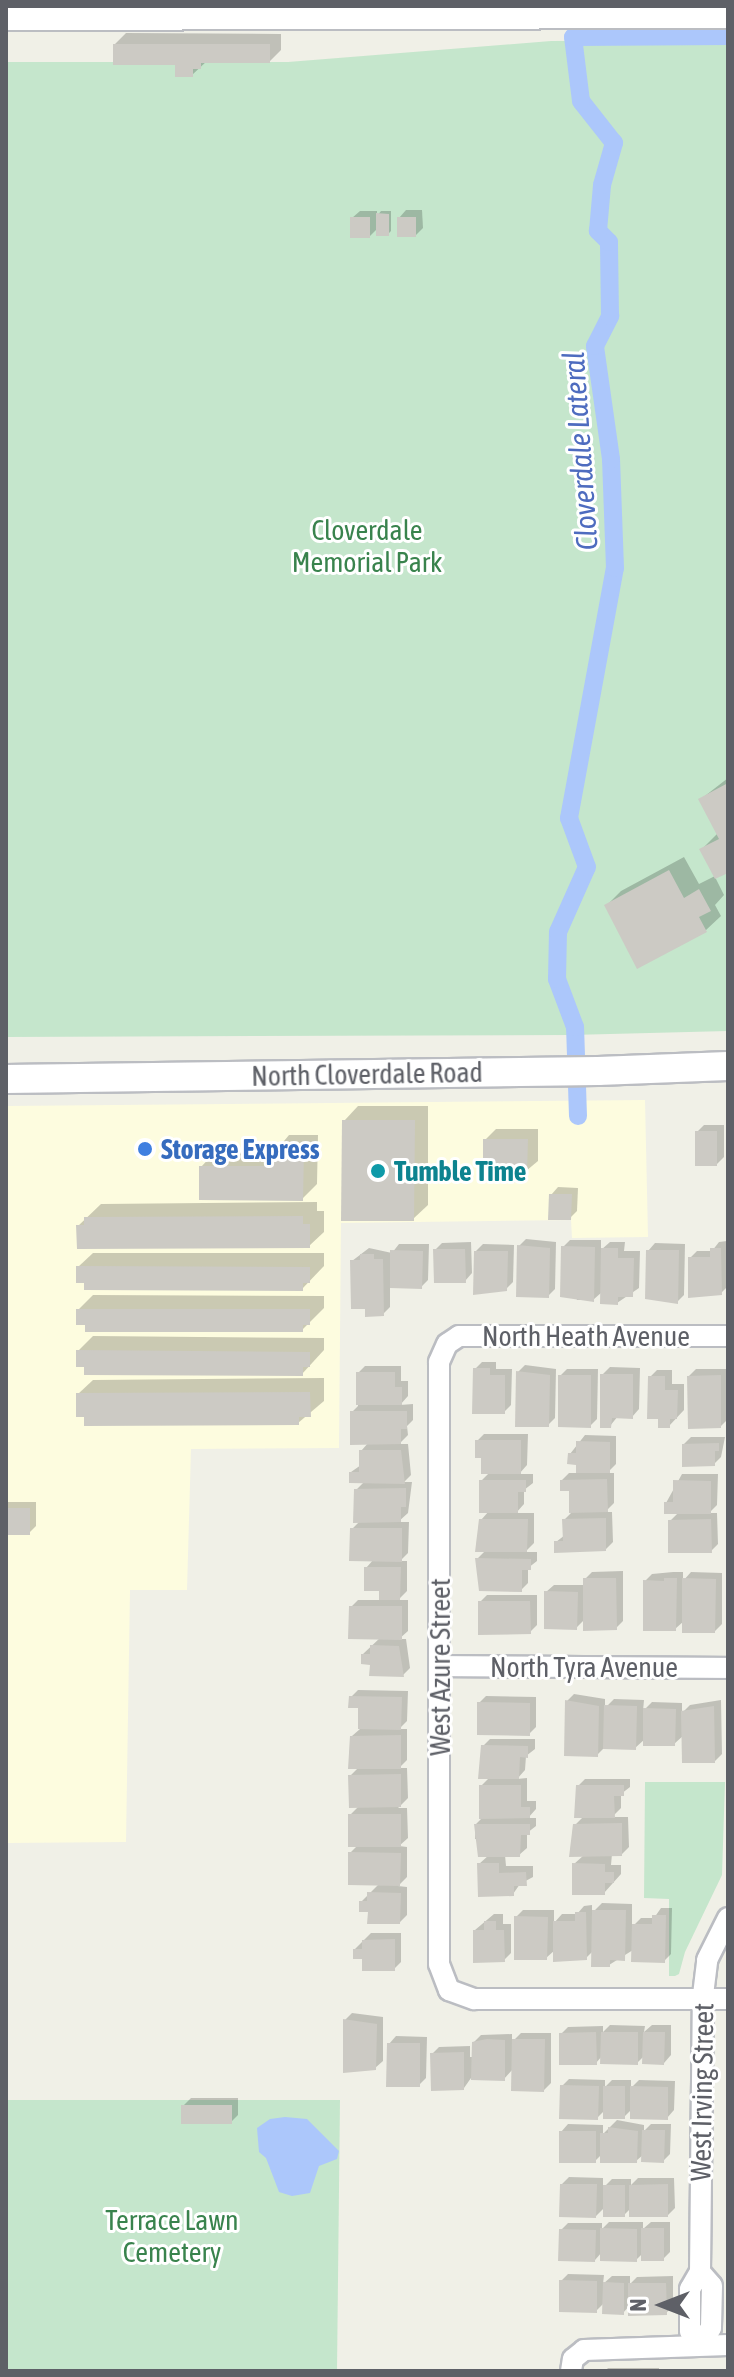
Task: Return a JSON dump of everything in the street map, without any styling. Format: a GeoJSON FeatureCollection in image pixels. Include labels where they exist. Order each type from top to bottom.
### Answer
{"type":"FeatureCollection","features":[{"type":"Feature","properties":{"kind":"main road","name":"North Cloverdale Road"},"geometry":{"type":"LineString","coordinates":[[6,1079],[598,1071],[728,1066]]}},
{"type":"Feature","properties":{"kind":"street"},"geometry":{"type":"LineString","coordinates":[[6,18],[234,12],[726,13]]}},
{"type":"Feature","properties":{"kind":"street","name":"North Heath Avenue"},"geometry":{"type":"LineString","coordinates":[[447,1344],[459,1336],[728,1336]]}},
{"type":"Feature","properties":{"kind":"street","name":"West Azure Street"},"geometry":{"type":"LineString","coordinates":[[447,1344],[439,1362],[439,1964],[449,1990],[474,1999],[703,1999]]}},
{"type":"Feature","properties":{"kind":"street","name":"North Tyra Avenue"},"geometry":{"type":"LineString","coordinates":[[440,1666],[728,1668]]}},
{"type":"Feature","properties":{"kind":"street","name":"West Irving Street"},"geometry":{"type":"LineString","coordinates":[[698,2345],[711,2328],[712,2286],[700,2272],[703,1999],[707,1960],[728,1918]]}},
{"type":"Feature","properties":{"kind":"street"},"geometry":{"type":"LineString","coordinates":[[703,1999],[728,1999]]}},
{"type":"Feature","properties":{"kind":"street"},"geometry":{"type":"LineString","coordinates":[[572,2365],[584,2350],[728,2345]]}},
{"type":"Feature","properties":{"kind":"shaded area"},"geometry":{"type":"Polygon","coordinates":[[[645,1100],[648,1237],[572,1238],[571,1220],[341,1223],[339,1448],[191,1449],[187,1590],[130,1590],[126,1842],[6,1843],[6,1106],[645,1100]]]}},
{"type":"Feature","properties":{"kind":"green space","name":"Cloverdale Memorial Park"},"geometry":{"type":"Polygon","coordinates":[[[728,40],[728,1031],[571,1035],[6,1037],[6,62],[288,62],[551,41],[728,40]]]}},
{"type":"Feature","properties":{"kind":"green space"},"geometry":{"type":"Polygon","coordinates":[[[645,1782],[725,1782],[722,1875],[685,1952],[679,1974],[675,1976],[669,1976],[669,1899],[644,1898],[645,1782]]]}},
{"type":"Feature","properties":{"kind":"green space","name":"Terrace Lawn Cemetery"},"geometry":{"type":"Polygon","coordinates":[[[6,2100],[340,2100],[337,2371],[6,2371],[6,2100]]]}},
{"type":"Feature","properties":{"kind":"water"},"geometry":{"type":"Polygon","coordinates":[[[270,2119],[307,2119],[339,2151],[337,2159],[319,2166],[310,2193],[292,2196],[279,2192],[266,2158],[259,2152],[257,2128],[270,2119]]]}},
{"type":"Feature","properties":{"kind":"building"},"geometry":{"type":"Polygon","coordinates":[[[113,44],[270,44],[270,63],[201,63],[201,69],[193,69],[193,77],[175,77],[175,65],[113,65],[113,44]]]}},
{"type":"Feature","properties":{"kind":"building"},"geometry":{"type":"Polygon","coordinates":[[[376,213],[389,214],[389,236],[376,236],[376,213]]]}},
{"type":"Feature","properties":{"kind":"building"},"geometry":{"type":"Polygon","coordinates":[[[350,217],[370,217],[370,238],[350,238],[350,217]]]}},
{"type":"Feature","properties":{"kind":"building"},"geometry":{"type":"Polygon","coordinates":[[[397,217],[416,217],[416,237],[397,237],[397,217]]]}},
{"type":"Feature","properties":{"kind":"building"},"geometry":{"type":"Polygon","coordinates":[[[728,783],[728,873],[715,879],[699,849],[719,839],[698,799],[728,783]]]}},
{"type":"Feature","properties":{"kind":"building"},"geometry":{"type":"Polygon","coordinates":[[[669,870],[684,898],[699,889],[711,911],[699,917],[707,932],[637,969],[604,905],[669,870]]]}},
{"type":"Feature","properties":{"kind":"building","name":"Tumble Time"},"geometry":{"type":"Polygon","coordinates":[[[342,1120],[415,1120],[414,1221],[341,1221],[342,1120]]]}},
{"type":"Feature","properties":{"kind":"building"},"geometry":{"type":"Polygon","coordinates":[[[695,1131],[717,1131],[717,1166],[695,1166],[695,1131]]]}},
{"type":"Feature","properties":{"kind":"building"},"geometry":{"type":"Polygon","coordinates":[[[483,1139],[528,1139],[527,1174],[515,1174],[515,1183],[483,1182],[483,1139]]]}},
{"type":"Feature","properties":{"kind":"building"},"geometry":{"type":"Polygon","coordinates":[[[272,1149],[304,1149],[303,1201],[199,1200],[199,1166],[272,1166],[272,1149]]]}},
{"type":"Feature","properties":{"kind":"building"},"geometry":{"type":"Polygon","coordinates":[[[549,1194],[572,1194],[571,1220],[548,1220],[549,1194]]]}},
{"type":"Feature","properties":{"kind":"building"},"geometry":{"type":"Polygon","coordinates":[[[303,1216],[303,1224],[310,1224],[310,1248],[77,1249],[76,1225],[84,1225],[84,1217],[303,1216]]]}},
{"type":"Feature","properties":{"kind":"building"},"geometry":{"type":"Polygon","coordinates":[[[517,1245],[550,1248],[549,1298],[516,1297],[517,1245]]]}},
{"type":"Feature","properties":{"kind":"building"},"geometry":{"type":"Polygon","coordinates":[[[561,1246],[595,1247],[594,1302],[560,1297],[561,1246]]]}},
{"type":"Feature","properties":{"kind":"building"},"geometry":{"type":"Polygon","coordinates":[[[601,1248],[618,1248],[618,1258],[634,1258],[633,1297],[618,1297],[618,1305],[600,1304],[601,1248]]]}},
{"type":"Feature","properties":{"kind":"building"},"geometry":{"type":"Polygon","coordinates":[[[710,1248],[721,1248],[722,1295],[688,1298],[688,1257],[710,1257],[710,1248]]]}},
{"type":"Feature","properties":{"kind":"building"},"geometry":{"type":"Polygon","coordinates":[[[433,1249],[465,1249],[466,1283],[434,1283],[433,1249]]]}},
{"type":"Feature","properties":{"kind":"building"},"geometry":{"type":"Polygon","coordinates":[[[390,1250],[423,1251],[422,1289],[390,1288],[390,1250]]]}},
{"type":"Feature","properties":{"kind":"building"},"geometry":{"type":"Polygon","coordinates":[[[646,1250],[679,1250],[678,1304],[645,1299],[646,1250]]]}},
{"type":"Feature","properties":{"kind":"building"},"geometry":{"type":"Polygon","coordinates":[[[474,1251],[508,1251],[507,1291],[473,1295],[474,1251]]]}},
{"type":"Feature","properties":{"kind":"building"},"geometry":{"type":"Polygon","coordinates":[[[360,1254],[374,1254],[374,1259],[383,1259],[384,1316],[365,1317],[365,1309],[351,1309],[350,1260],[360,1260],[360,1254]]]}},
{"type":"Feature","properties":{"kind":"building"},"geometry":{"type":"Polygon","coordinates":[[[76,1266],[310,1267],[310,1283],[303,1283],[303,1291],[84,1290],[84,1283],[76,1283],[76,1266]]]}},
{"type":"Feature","properties":{"kind":"building"},"geometry":{"type":"Polygon","coordinates":[[[76,1309],[310,1309],[310,1325],[303,1325],[303,1332],[85,1332],[85,1325],[76,1325],[76,1309]]]}},
{"type":"Feature","properties":{"kind":"building"},"geometry":{"type":"Polygon","coordinates":[[[76,1350],[310,1352],[310,1367],[303,1367],[303,1376],[84,1375],[84,1367],[76,1367],[76,1350]]]}},
{"type":"Feature","properties":{"kind":"building"},"geometry":{"type":"Polygon","coordinates":[[[473,1368],[490,1368],[490,1375],[505,1375],[505,1414],[472,1414],[473,1368]]]}},
{"type":"Feature","properties":{"kind":"building"},"geometry":{"type":"Polygon","coordinates":[[[516,1371],[550,1375],[549,1427],[515,1427],[516,1371]]]}},
{"type":"Feature","properties":{"kind":"building"},"geometry":{"type":"Polygon","coordinates":[[[356,1372],[395,1372],[395,1387],[402,1387],[402,1405],[356,1405],[356,1372]]]}},
{"type":"Feature","properties":{"kind":"building"},"geometry":{"type":"Polygon","coordinates":[[[600,1374],[633,1374],[633,1419],[612,1418],[611,1428],[600,1428],[600,1374]]]}},
{"type":"Feature","properties":{"kind":"building"},"geometry":{"type":"Polygon","coordinates":[[[558,1375],[591,1375],[591,1428],[558,1427],[558,1375]]]}},
{"type":"Feature","properties":{"kind":"building"},"geometry":{"type":"Polygon","coordinates":[[[721,1375],[721,1428],[688,1429],[687,1376],[721,1375]]]}},
{"type":"Feature","properties":{"kind":"building"},"geometry":{"type":"Polygon","coordinates":[[[648,1376],[665,1376],[665,1390],[678,1390],[677,1419],[670,1419],[670,1428],[658,1428],[658,1419],[647,1419],[648,1376]]]}},
{"type":"Feature","properties":{"kind":"building"},"geometry":{"type":"Polygon","coordinates":[[[310,1392],[311,1417],[299,1417],[299,1425],[84,1426],[84,1417],[76,1417],[76,1393],[310,1392]]]}},
{"type":"Feature","properties":{"kind":"building"},"geometry":{"type":"Polygon","coordinates":[[[350,1411],[407,1411],[407,1429],[401,1429],[401,1444],[350,1445],[350,1411]]]}},
{"type":"Feature","properties":{"kind":"building"},"geometry":{"type":"Polygon","coordinates":[[[475,1440],[521,1440],[521,1474],[481,1474],[481,1458],[475,1458],[475,1440]]]}},
{"type":"Feature","properties":{"kind":"building"},"geometry":{"type":"Polygon","coordinates":[[[576,1441],[610,1442],[610,1473],[576,1473],[576,1465],[567,1464],[568,1453],[576,1453],[576,1441]]]}},
{"type":"Feature","properties":{"kind":"building"},"geometry":{"type":"Polygon","coordinates":[[[719,1443],[719,1451],[715,1451],[715,1466],[682,1467],[682,1444],[719,1443]]]}},
{"type":"Feature","properties":{"kind":"building"},"geometry":{"type":"Polygon","coordinates":[[[359,1450],[401,1450],[405,1484],[349,1483],[349,1472],[359,1472],[359,1450]]]}},
{"type":"Feature","properties":{"kind":"building"},"geometry":{"type":"Polygon","coordinates":[[[607,1479],[608,1512],[569,1513],[569,1491],[560,1491],[560,1480],[607,1479]]]}},
{"type":"Feature","properties":{"kind":"building"},"geometry":{"type":"Polygon","coordinates":[[[479,1480],[526,1480],[526,1492],[518,1492],[518,1513],[479,1513],[479,1480]]]}},
{"type":"Feature","properties":{"kind":"building"},"geometry":{"type":"Polygon","coordinates":[[[673,1480],[711,1481],[711,1514],[664,1514],[664,1502],[673,1502],[673,1480]]]}},
{"type":"Feature","properties":{"kind":"building"},"geometry":{"type":"Polygon","coordinates":[[[406,1488],[406,1507],[401,1507],[401,1522],[353,1523],[354,1489],[406,1488]]]}},
{"type":"Feature","properties":{"kind":"building"},"geometry":{"type":"Polygon","coordinates":[[[6,1508],[30,1508],[30,1535],[6,1535],[6,1508]]]}},
{"type":"Feature","properties":{"kind":"building"},"geometry":{"type":"Polygon","coordinates":[[[606,1518],[606,1551],[554,1553],[554,1541],[563,1541],[562,1519],[606,1518]]]}},
{"type":"Feature","properties":{"kind":"building"},"geometry":{"type":"Polygon","coordinates":[[[479,1519],[528,1519],[527,1552],[475,1552],[479,1519]]]}},
{"type":"Feature","properties":{"kind":"building"},"geometry":{"type":"Polygon","coordinates":[[[711,1519],[712,1553],[668,1553],[668,1520],[711,1519]]]}},
{"type":"Feature","properties":{"kind":"building"},"geometry":{"type":"Polygon","coordinates":[[[350,1528],[402,1528],[402,1562],[349,1561],[350,1528]]]}},
{"type":"Feature","properties":{"kind":"building"},"geometry":{"type":"Polygon","coordinates":[[[475,1558],[531,1559],[531,1570],[522,1570],[522,1592],[479,1591],[475,1558]]]}},
{"type":"Feature","properties":{"kind":"building"},"geometry":{"type":"Polygon","coordinates":[[[364,1567],[401,1567],[400,1600],[379,1600],[379,1591],[364,1591],[364,1567]]]}},
{"type":"Feature","properties":{"kind":"building"},"geometry":{"type":"Polygon","coordinates":[[[583,1578],[616,1578],[617,1630],[583,1631],[583,1578]]]}},
{"type":"Feature","properties":{"kind":"building"},"geometry":{"type":"Polygon","coordinates":[[[664,1578],[677,1578],[676,1631],[643,1631],[643,1580],[664,1581],[664,1578]]]}},
{"type":"Feature","properties":{"kind":"building"},"geometry":{"type":"Polygon","coordinates":[[[682,1578],[716,1579],[715,1633],[682,1633],[682,1578]]]}},
{"type":"Feature","properties":{"kind":"building"},"geometry":{"type":"Polygon","coordinates":[[[544,1591],[578,1592],[577,1630],[544,1629],[544,1591]]]}},
{"type":"Feature","properties":{"kind":"building"},"geometry":{"type":"Polygon","coordinates":[[[478,1601],[530,1601],[531,1634],[478,1635],[478,1601]]]}},
{"type":"Feature","properties":{"kind":"building"},"geometry":{"type":"Polygon","coordinates":[[[349,1606],[402,1606],[402,1640],[348,1639],[349,1606]]]}},
{"type":"Feature","properties":{"kind":"building"},"geometry":{"type":"Polygon","coordinates":[[[370,1645],[399,1646],[404,1677],[369,1676],[370,1665],[361,1664],[361,1654],[370,1654],[370,1645]]]}},
{"type":"Feature","properties":{"kind":"building"},"geometry":{"type":"Polygon","coordinates":[[[349,1696],[402,1697],[401,1730],[358,1729],[358,1708],[348,1708],[349,1696]]]}},
{"type":"Feature","properties":{"kind":"building"},"geometry":{"type":"Polygon","coordinates":[[[565,1700],[599,1706],[598,1757],[564,1756],[565,1700]]]}},
{"type":"Feature","properties":{"kind":"building"},"geometry":{"type":"Polygon","coordinates":[[[477,1702],[530,1703],[530,1736],[477,1735],[477,1702]]]}},
{"type":"Feature","properties":{"kind":"building"},"geometry":{"type":"Polygon","coordinates":[[[604,1705],[637,1706],[636,1750],[603,1749],[604,1705]]]}},
{"type":"Feature","properties":{"kind":"building"},"geometry":{"type":"Polygon","coordinates":[[[714,1706],[715,1763],[682,1763],[681,1711],[714,1706]]]}},
{"type":"Feature","properties":{"kind":"building"},"geometry":{"type":"Polygon","coordinates":[[[643,1708],[676,1709],[675,1746],[643,1746],[643,1708]]]}},
{"type":"Feature","properties":{"kind":"building"},"geometry":{"type":"Polygon","coordinates":[[[401,1735],[401,1769],[348,1769],[350,1736],[401,1735]]]}},
{"type":"Feature","properties":{"kind":"building"},"geometry":{"type":"Polygon","coordinates":[[[481,1745],[528,1746],[528,1758],[520,1757],[519,1779],[478,1779],[481,1745]]]}},
{"type":"Feature","properties":{"kind":"building"},"geometry":{"type":"Polygon","coordinates":[[[401,1774],[401,1807],[349,1808],[348,1775],[401,1774]]]}},
{"type":"Feature","properties":{"kind":"building"},"geometry":{"type":"Polygon","coordinates":[[[479,1785],[521,1785],[521,1807],[530,1807],[530,1818],[479,1819],[479,1785]]]}},
{"type":"Feature","properties":{"kind":"building"},"geometry":{"type":"Polygon","coordinates":[[[576,1785],[624,1785],[624,1796],[614,1796],[615,1818],[574,1818],[576,1785]]]}},
{"type":"Feature","properties":{"kind":"building"},"geometry":{"type":"Polygon","coordinates":[[[348,1814],[401,1814],[401,1847],[348,1847],[348,1814]]]}},
{"type":"Feature","properties":{"kind":"building"},"geometry":{"type":"Polygon","coordinates":[[[622,1823],[622,1856],[569,1857],[573,1824],[622,1823]]]}},
{"type":"Feature","properties":{"kind":"building"},"geometry":{"type":"Polygon","coordinates":[[[474,1824],[530,1824],[530,1835],[521,1835],[520,1857],[478,1857],[474,1824]]]}},
{"type":"Feature","properties":{"kind":"building"},"geometry":{"type":"Polygon","coordinates":[[[348,1852],[401,1853],[400,1886],[348,1885],[348,1852]]]}},
{"type":"Feature","properties":{"kind":"building"},"geometry":{"type":"Polygon","coordinates":[[[477,1863],[499,1863],[499,1873],[526,1872],[527,1886],[514,1886],[514,1896],[478,1897],[477,1863]]]}},
{"type":"Feature","properties":{"kind":"building"},"geometry":{"type":"Polygon","coordinates":[[[572,1863],[605,1864],[605,1872],[614,1872],[614,1883],[605,1883],[605,1895],[572,1895],[572,1863]]]}},
{"type":"Feature","properties":{"kind":"building"},"geometry":{"type":"Polygon","coordinates":[[[367,1892],[401,1893],[400,1924],[367,1924],[368,1912],[359,1912],[359,1901],[367,1901],[367,1892]]]}},
{"type":"Feature","properties":{"kind":"building"},"geometry":{"type":"Polygon","coordinates":[[[592,1910],[626,1910],[625,1961],[610,1960],[610,1967],[591,1967],[592,1910]]]}},
{"type":"Feature","properties":{"kind":"building"},"geometry":{"type":"Polygon","coordinates":[[[575,1912],[586,1912],[587,1960],[553,1962],[553,1921],[575,1921],[575,1912]]]}},
{"type":"Feature","properties":{"kind":"building"},"geometry":{"type":"Polygon","coordinates":[[[652,1915],[666,1915],[665,1963],[631,1962],[632,1924],[652,1924],[652,1915]]]}},
{"type":"Feature","properties":{"kind":"building"},"geometry":{"type":"Polygon","coordinates":[[[514,1916],[548,1917],[547,1960],[514,1960],[514,1916]]]}},
{"type":"Feature","properties":{"kind":"building"},"geometry":{"type":"Polygon","coordinates":[[[484,1921],[496,1921],[496,1930],[504,1930],[505,1962],[473,1963],[473,1930],[484,1930],[484,1921]]]}},
{"type":"Feature","properties":{"kind":"building"},"geometry":{"type":"Polygon","coordinates":[[[395,1939],[395,1971],[362,1971],[362,1959],[353,1959],[353,1949],[362,1949],[362,1940],[395,1939]]]}},
{"type":"Feature","properties":{"kind":"building"},"geometry":{"type":"Polygon","coordinates":[[[343,2019],[377,2024],[376,2070],[343,2073],[343,2019]]]}},
{"type":"Feature","properties":{"kind":"building"},"geometry":{"type":"Polygon","coordinates":[[[596,2032],[597,2065],[559,2065],[559,2033],[596,2032]]]}},
{"type":"Feature","properties":{"kind":"building"},"geometry":{"type":"Polygon","coordinates":[[[601,2032],[638,2032],[638,2065],[600,2064],[601,2032]]]}},
{"type":"Feature","properties":{"kind":"building"},"geometry":{"type":"Polygon","coordinates":[[[643,2032],[665,2032],[664,2065],[642,2064],[643,2032]]]}},
{"type":"Feature","properties":{"kind":"building"},"geometry":{"type":"Polygon","coordinates":[[[512,2039],[545,2039],[544,2092],[511,2091],[512,2039]]]}},
{"type":"Feature","properties":{"kind":"building"},"geometry":{"type":"Polygon","coordinates":[[[505,2040],[505,2081],[471,2080],[472,2042],[505,2040]]]}},
{"type":"Feature","properties":{"kind":"building"},"geometry":{"type":"Polygon","coordinates":[[[387,2043],[420,2043],[420,2087],[386,2087],[387,2043]]]}},
{"type":"Feature","properties":{"kind":"building"},"geometry":{"type":"Polygon","coordinates":[[[464,2052],[464,2090],[431,2091],[430,2053],[464,2052]]]}},
{"type":"Feature","properties":{"kind":"building"},"geometry":{"type":"Polygon","coordinates":[[[560,2085],[599,2086],[598,2120],[559,2119],[560,2085]]]}},
{"type":"Feature","properties":{"kind":"building"},"geometry":{"type":"Polygon","coordinates":[[[603,2086],[625,2086],[625,2119],[603,2119],[603,2086]]]}},
{"type":"Feature","properties":{"kind":"building"},"geometry":{"type":"Polygon","coordinates":[[[630,2086],[668,2087],[668,2120],[630,2119],[630,2086]]]}},
{"type":"Feature","properties":{"kind":"building"},"geometry":{"type":"Polygon","coordinates":[[[181,2105],[232,2105],[232,2124],[181,2124],[181,2105]]]}},
{"type":"Feature","properties":{"kind":"building"},"geometry":{"type":"Polygon","coordinates":[[[608,2127],[638,2131],[637,2163],[600,2163],[600,2133],[608,2133],[608,2127]]]}},
{"type":"Feature","properties":{"kind":"building"},"geometry":{"type":"Polygon","coordinates":[[[642,2130],[665,2130],[664,2163],[641,2162],[642,2130]]]}},
{"type":"Feature","properties":{"kind":"building"},"geometry":{"type":"Polygon","coordinates":[[[559,2131],[596,2131],[596,2163],[559,2163],[559,2131]]]}},
{"type":"Feature","properties":{"kind":"building"},"geometry":{"type":"Polygon","coordinates":[[[560,2184],[597,2184],[596,2218],[559,2217],[560,2184]]]}},
{"type":"Feature","properties":{"kind":"building"},"geometry":{"type":"Polygon","coordinates":[[[668,2184],[668,2217],[629,2217],[629,2185],[668,2184]]]}},
{"type":"Feature","properties":{"kind":"building"},"geometry":{"type":"Polygon","coordinates":[[[603,2185],[625,2185],[625,2217],[603,2217],[603,2185]]]}},
{"type":"Feature","properties":{"kind":"building"},"geometry":{"type":"Polygon","coordinates":[[[600,2228],[637,2229],[637,2262],[600,2261],[600,2228]]]}},
{"type":"Feature","properties":{"kind":"building"},"geometry":{"type":"Polygon","coordinates":[[[641,2228],[664,2228],[664,2261],[641,2261],[641,2228]]]}},
{"type":"Feature","properties":{"kind":"building"},"geometry":{"type":"Polygon","coordinates":[[[559,2229],[596,2230],[595,2262],[558,2261],[559,2229]]]}},
{"type":"Feature","properties":{"kind":"building"},"geometry":{"type":"Polygon","coordinates":[[[559,2280],[597,2281],[597,2313],[559,2312],[559,2280]]]}},
{"type":"Feature","properties":{"kind":"building"},"geometry":{"type":"Polygon","coordinates":[[[603,2282],[624,2283],[624,2315],[602,2314],[603,2282]]]}},
{"type":"Feature","properties":{"kind":"building"},"geometry":{"type":"Polygon","coordinates":[[[628,2283],[666,2283],[667,2315],[628,2316],[628,2283]]]}},
{"type":"Feature","properties":{"kind":"waterway","name":"Cloverdale Lateral"},"geometry":{"type":"LineString","coordinates":[[578,1116],[575,1027],[557,979],[558,932],[587,867],[569,818],[615,568],[611,459],[595,346],[610,316],[609,242],[598,231],[602,185],[614,143],[581,101],[573,37],[728,36]]}},
{"type":"Feature","properties":{"kind":"place","name":"Storage Express"},"geometry":{"type":"Point","coordinates":[145,1149]}},
{"type":"Feature","properties":{"kind":"place","name":"Tumble Time"},"geometry":{"type":"Point","coordinates":[378,1171]}}]}
